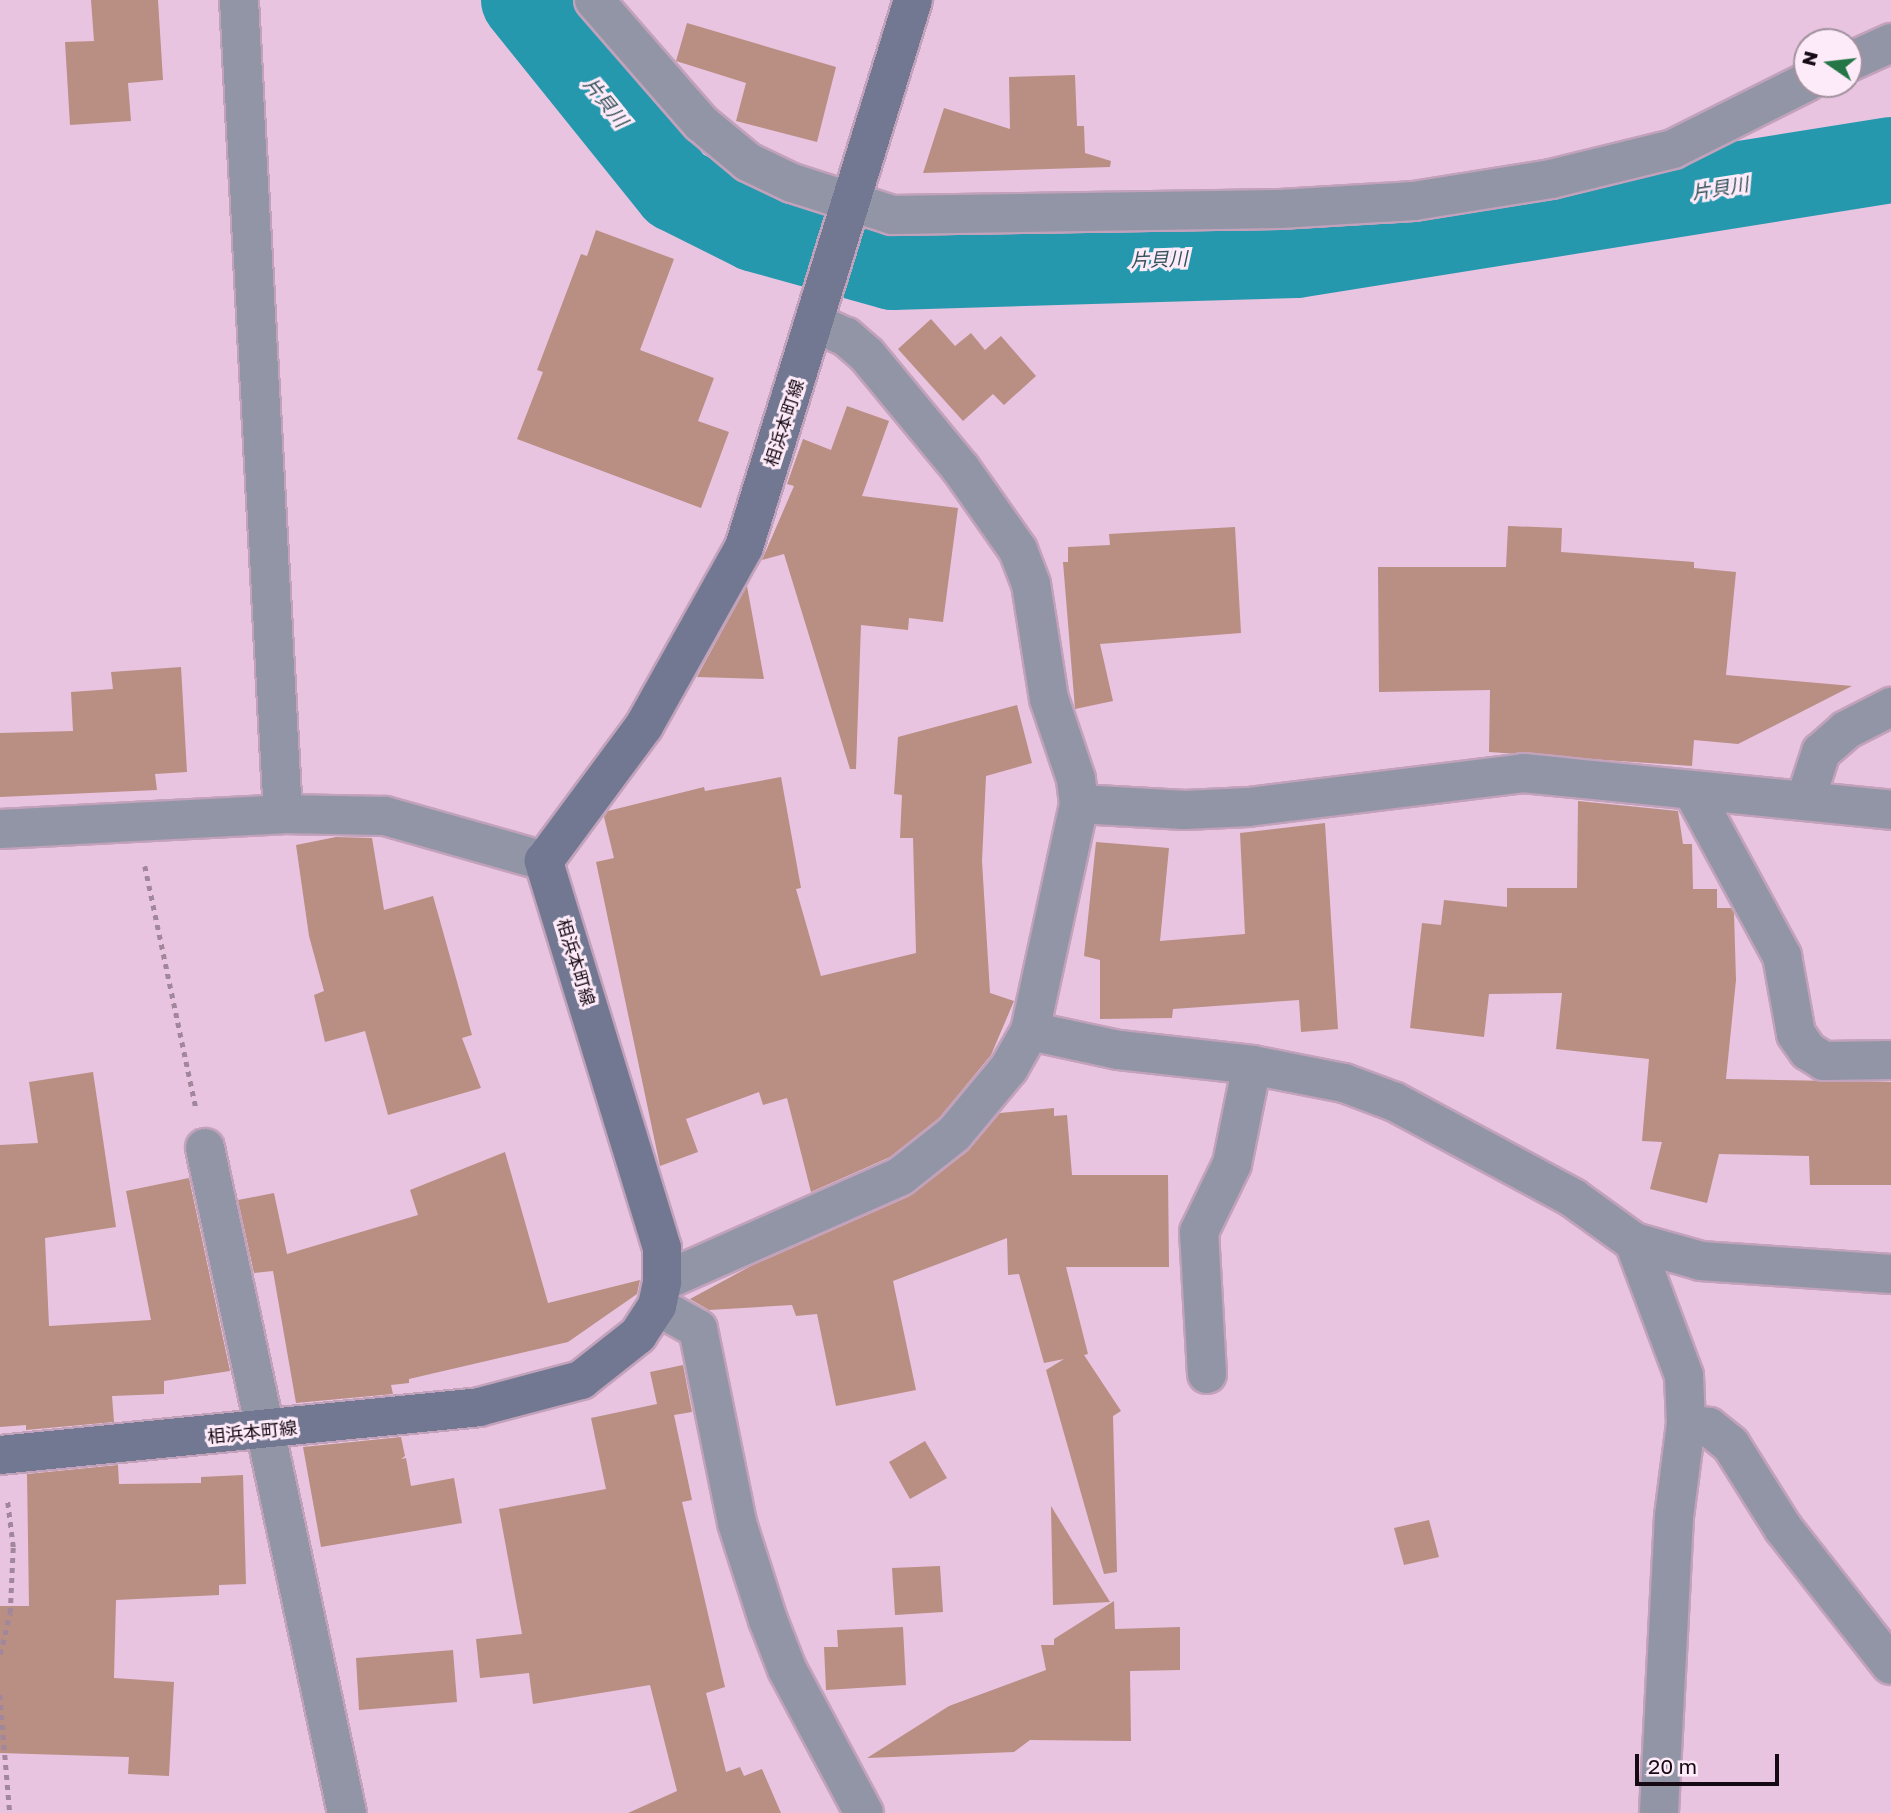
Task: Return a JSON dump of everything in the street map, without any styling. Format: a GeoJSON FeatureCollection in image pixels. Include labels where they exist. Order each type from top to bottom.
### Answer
{"type":"FeatureCollection","features":[{"type":"Feature","properties":{"kind":"main road","name":"相浜本町線"},"geometry":{"type":"LineString","coordinates":[[1,1455],[479,1407],[581,1380],[638,1335],[659,1294],[662,1248],[544,861],[644,726],[744,547],[815,323],[847,209],[912,0]]}},
{"type":"Feature","properties":{"kind":"street"},"geometry":{"type":"LineString","coordinates":[[239,0],[283,814]]}},
{"type":"Feature","properties":{"kind":"street"},"geometry":{"type":"LineString","coordinates":[[594,0],[701,123],[748,162],[847,209],[892,215],[1280,209],[1414,201],[1551,179],[1673,149],[1793,89]]}},
{"type":"Feature","properties":{"kind":"street"},"geometry":{"type":"LineString","coordinates":[[1863,56],[1891,43]]}},
{"type":"Feature","properties":{"kind":"street"},"geometry":{"type":"LineString","coordinates":[[815,323],[846,337],[867,355],[961,469],[1018,550],[1031,584],[1049,699],[1076,779],[1079,804],[1030,1031],[1010,1068],[954,1134],[901,1176],[659,1294],[698,1329],[737,1523],[768,1620],[787,1669],[864,1813]]}},
{"type":"Feature","properties":{"kind":"street"},"geometry":{"type":"LineString","coordinates":[[1805,801],[1821,752],[1846,730],[1891,707]]}},
{"type":"Feature","properties":{"kind":"street"},"geometry":{"type":"LineString","coordinates":[[1079,804],[1185,810],[1248,807],[1522,773],[1891,810]]}},
{"type":"Feature","properties":{"kind":"street"},"geometry":{"type":"LineString","coordinates":[[1693,792],[1782,956],[1796,1034],[1808,1051],[1824,1061],[1891,1060]]}},
{"type":"Feature","properties":{"kind":"street"},"geometry":{"type":"LineString","coordinates":[[0,829],[136,824],[283,814],[384,816],[544,861]]}},
{"type":"Feature","properties":{"kind":"street"},"geometry":{"type":"LineString","coordinates":[[1030,1031],[1119,1050],[1252,1065],[1344,1083],[1395,1102],[1573,1198],[1634,1242],[1701,1261],[1891,1274]]}},
{"type":"Feature","properties":{"kind":"street"},"geometry":{"type":"LineString","coordinates":[[1207,1374],[1199,1232],[1232,1164],[1252,1065]]}},
{"type":"Feature","properties":{"kind":"street"},"geometry":{"type":"LineString","coordinates":[[205,1149],[268,1430],[346,1813]]}},
{"type":"Feature","properties":{"kind":"street"},"geometry":{"type":"LineString","coordinates":[[1634,1242],[1684,1376],[1686,1424],[1674,1516],[1659,1813]]}},
{"type":"Feature","properties":{"kind":"street"},"geometry":{"type":"LineString","coordinates":[[1686,1424],[1709,1427],[1731,1445],[1783,1528],[1891,1665]]}},
{"type":"Feature","properties":{"kind":"path"},"geometry":{"type":"LineString","coordinates":[[136,824],[205,1149]]}},
{"type":"Feature","properties":{"kind":"path"},"geometry":{"type":"LineString","coordinates":[[0,1654],[10,1613],[13,1547],[1,1455]]}},
{"type":"Feature","properties":{"kind":"path"},"geometry":{"type":"LineString","coordinates":[[0,1695],[10,1813]]}},
{"type":"Feature","properties":{"kind":"building"},"geometry":{"type":"Polygon","coordinates":[[[91,0],[158,0],[163,80],[128,83],[131,121],[70,125],[65,42],[94,41],[91,0]]]}},
{"type":"Feature","properties":{"kind":"building"},"geometry":{"type":"Polygon","coordinates":[[[687,23],[836,67],[817,142],[736,121],[746,83],[676,61],[687,23]]]}},
{"type":"Feature","properties":{"kind":"building"},"geometry":{"type":"Polygon","coordinates":[[[1075,75],[1077,126],[1084,126],[1085,153],[1111,161],[1110,167],[923,173],[944,108],[1010,129],[1009,77],[1075,75]]]}},
{"type":"Feature","properties":{"kind":"building"},"geometry":{"type":"Polygon","coordinates":[[[596,230],[674,259],[640,350],[714,378],[698,421],[729,432],[701,508],[517,439],[543,372],[537,370],[581,254],[587,256],[596,230]]]}},
{"type":"Feature","properties":{"kind":"building"},"geometry":{"type":"Polygon","coordinates":[[[931,319],[955,346],[971,333],[985,350],[1001,336],[1036,376],[1004,405],[993,394],[963,421],[898,349],[931,319]]]}},
{"type":"Feature","properties":{"kind":"building"},"geometry":{"type":"Polygon","coordinates":[[[847,406],[889,421],[862,496],[958,508],[943,622],[909,618],[908,630],[861,625],[856,769],[850,769],[784,554],[762,560],[794,486],[787,484],[803,439],[831,450],[847,406]]]}},
{"type":"Feature","properties":{"kind":"building"},"geometry":{"type":"Polygon","coordinates":[[[1508,526],[1562,528],[1561,552],[1694,562],[1694,568],[1736,572],[1726,675],[1852,686],[1738,744],[1694,740],[1692,766],[1489,752],[1490,690],[1379,692],[1378,567],[1506,567],[1508,526]]]}},
{"type":"Feature","properties":{"kind":"building"},"geometry":{"type":"Polygon","coordinates":[[[1235,527],[1241,633],[1100,644],[1113,701],[1075,709],[1063,562],[1068,562],[1068,547],[1110,545],[1109,534],[1235,527]]]}},
{"type":"Feature","properties":{"kind":"building"},"geometry":{"type":"Polygon","coordinates":[[[747,586],[764,679],[697,677],[705,662],[747,586]]]}},
{"type":"Feature","properties":{"kind":"building"},"geometry":{"type":"Polygon","coordinates":[[[181,667],[187,772],[155,774],[157,790],[0,797],[0,733],[73,731],[71,692],[113,689],[111,672],[181,667]]]}},
{"type":"Feature","properties":{"kind":"building"},"geometry":{"type":"Polygon","coordinates":[[[1017,705],[1032,763],[986,776],[982,861],[990,993],[1014,1001],[991,1055],[939,1118],[890,1157],[811,1192],[787,1098],[763,1105],[759,1092],[686,1119],[698,1152],[660,1166],[596,862],[614,858],[604,817],[608,811],[704,787],[705,791],[781,777],[801,888],[796,889],[821,976],[916,953],[913,838],[900,838],[902,795],[894,794],[898,737],[1017,705]]]}},
{"type":"Feature","properties":{"kind":"building"},"geometry":{"type":"Polygon","coordinates":[[[1578,801],[1678,811],[1683,844],[1692,844],[1693,889],[1717,889],[1717,908],[1731,908],[1734,913],[1736,980],[1726,1079],[1891,1082],[1891,1185],[1810,1185],[1809,1156],[1719,1154],[1707,1203],[1650,1189],[1662,1142],[1642,1141],[1649,1059],[1556,1049],[1562,993],[1489,994],[1484,1037],[1410,1028],[1422,923],[1441,925],[1444,900],[1507,907],[1507,888],[1577,888],[1578,801]]]}},
{"type":"Feature","properties":{"kind":"building"},"geometry":{"type":"Polygon","coordinates":[[[1325,823],[1338,1029],[1301,1032],[1299,1000],[1173,1009],[1172,1018],[1100,1019],[1100,960],[1084,956],[1096,842],[1169,848],[1160,941],[1245,934],[1240,833],[1325,823]]]}},
{"type":"Feature","properties":{"kind":"building"},"geometry":{"type":"Polygon","coordinates":[[[336,837],[372,838],[384,910],[433,896],[472,1035],[462,1038],[481,1088],[388,1115],[365,1031],[325,1042],[314,995],[324,991],[309,936],[296,845],[336,837]]]}},
{"type":"Feature","properties":{"kind":"building"},"geometry":{"type":"Polygon","coordinates":[[[93,1072],[116,1227],[45,1238],[49,1326],[151,1320],[126,1191],[189,1178],[230,1371],[164,1381],[164,1394],[112,1396],[114,1422],[26,1430],[26,1425],[0,1427],[0,1145],[38,1143],[29,1082],[93,1072]]]}},
{"type":"Feature","properties":{"kind":"building"},"geometry":{"type":"Polygon","coordinates":[[[1054,1108],[1054,1116],[1067,1115],[1072,1175],[1168,1175],[1169,1267],[1066,1267],[1088,1354],[1084,1355],[1121,1411],[1113,1416],[1117,1572],[1104,1574],[1046,1370],[1064,1359],[1044,1363],[1019,1274],[1008,1275],[1007,1238],[893,1281],[916,1390],[836,1406],[817,1314],[796,1316],[792,1305],[709,1310],[690,1299],[751,1266],[910,1196],[968,1151],[1000,1113],[1054,1108]]]}},
{"type":"Feature","properties":{"kind":"building"},"geometry":{"type":"Polygon","coordinates":[[[505,1152],[548,1303],[640,1280],[637,1294],[568,1342],[409,1379],[409,1383],[391,1385],[393,1394],[296,1403],[273,1271],[254,1273],[238,1200],[274,1193],[287,1254],[418,1215],[410,1190],[505,1152]]]}},
{"type":"Feature","properties":{"kind":"building"},"geometry":{"type":"Polygon","coordinates":[[[683,1365],[692,1412],[674,1415],[692,1500],[682,1502],[725,1687],[706,1693],[726,1772],[740,1767],[744,1776],[762,1769],[781,1813],[628,1813],[677,1791],[650,1685],[533,1704],[529,1673],[480,1678],[476,1639],[522,1634],[499,1509],[606,1489],[591,1418],[657,1404],[650,1372],[683,1365]]]}},
{"type":"Feature","properties":{"kind":"building"},"geometry":{"type":"Polygon","coordinates":[[[401,1437],[405,1456],[401,1459],[406,1458],[411,1486],[454,1478],[462,1523],[321,1547],[303,1447],[401,1437]]]}},
{"type":"Feature","properties":{"kind":"building"},"geometry":{"type":"Polygon","coordinates":[[[925,1441],[947,1478],[910,1499],[889,1462],[925,1441]]]}},
{"type":"Feature","properties":{"kind":"building"},"geometry":{"type":"Polygon","coordinates":[[[118,1465],[119,1484],[201,1483],[201,1477],[243,1475],[246,1584],[219,1585],[219,1595],[116,1600],[114,1678],[174,1682],[169,1776],[128,1774],[129,1757],[0,1753],[0,1606],[29,1606],[27,1474],[118,1465]]]}},
{"type":"Feature","properties":{"kind":"building"},"geometry":{"type":"Polygon","coordinates":[[[1051,1506],[1110,1602],[1053,1605],[1051,1506]]]}},
{"type":"Feature","properties":{"kind":"building"},"geometry":{"type":"Polygon","coordinates":[[[1429,1520],[1439,1557],[1404,1565],[1394,1528],[1429,1520]]]}},
{"type":"Feature","properties":{"kind":"building"},"geometry":{"type":"Polygon","coordinates":[[[940,1566],[943,1612],[895,1615],[892,1568],[940,1566]]]}},
{"type":"Feature","properties":{"kind":"building"},"geometry":{"type":"Polygon","coordinates":[[[1114,1601],[1115,1629],[1180,1627],[1180,1670],[1130,1671],[1131,1741],[1030,1740],[1014,1752],[867,1758],[949,1706],[1046,1670],[1041,1645],[1054,1645],[1054,1639],[1114,1601]]]}},
{"type":"Feature","properties":{"kind":"building"},"geometry":{"type":"Polygon","coordinates":[[[903,1627],[906,1685],[826,1690],[824,1647],[838,1647],[837,1630],[903,1627]]]}},
{"type":"Feature","properties":{"kind":"building"},"geometry":{"type":"Polygon","coordinates":[[[453,1650],[457,1702],[359,1710],[356,1658],[453,1650]]]}},
{"type":"Feature","properties":{"kind":"waterway","name":"片貝川"},"geometry":{"type":"LineString","coordinates":[[524,0],[676,189],[756,229],[893,267],[1296,255],[1891,160]]}}]}
